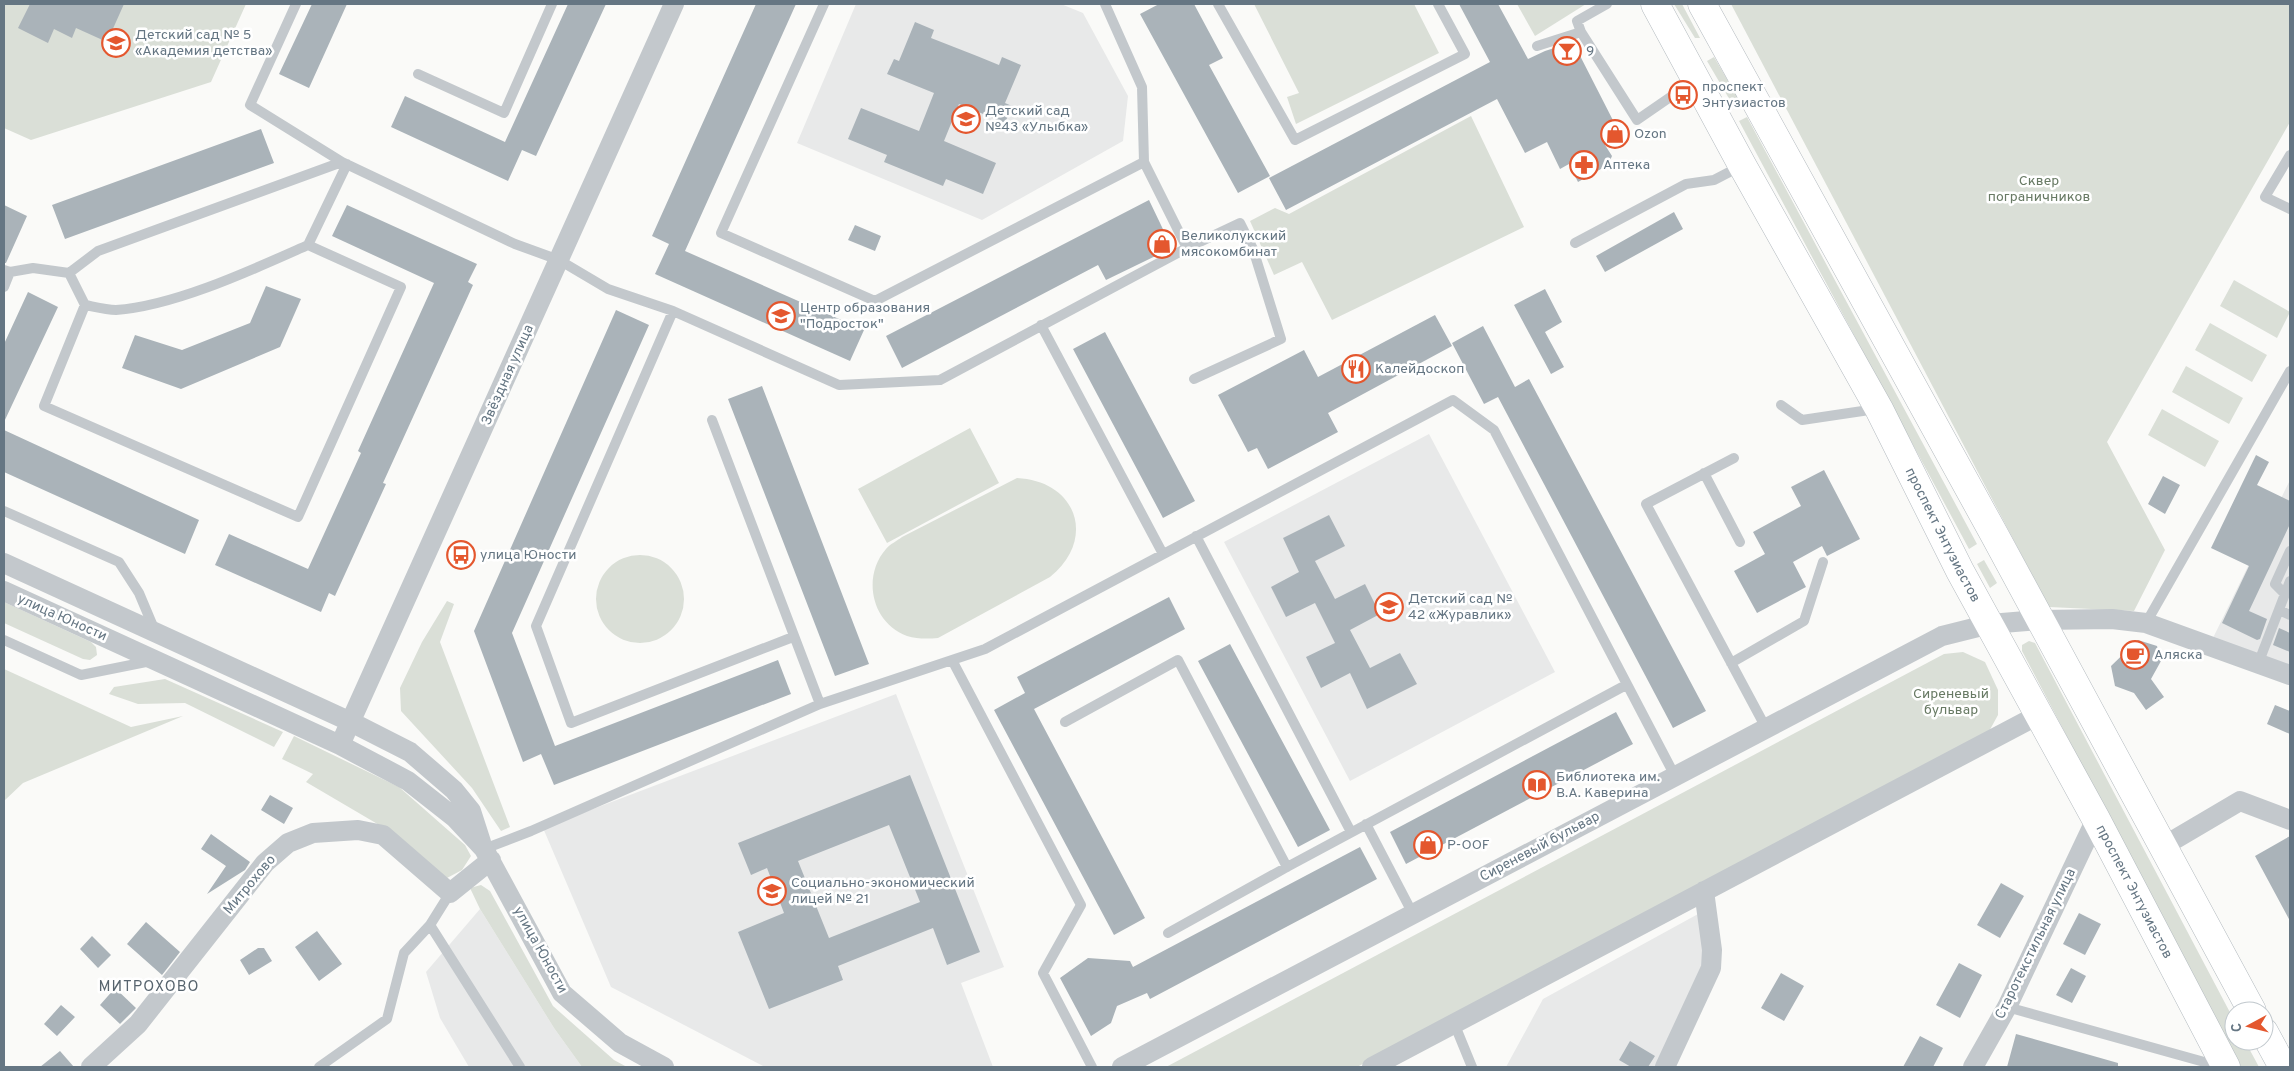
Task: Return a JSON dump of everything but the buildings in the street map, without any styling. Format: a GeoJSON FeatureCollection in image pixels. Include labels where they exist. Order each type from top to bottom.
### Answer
{"type":"FeatureCollection","features":[{"type":"Feature","properties":{"kind":"main road","name":"проспект Энтузиастов"},"geometry":{"type":"LineString","coordinates":[[1655,4],[1742,165],[1879,409],[1960,571],[2096,819],[2224,1064]]}},
{"type":"Feature","properties":{"kind":"main road"},"geometry":{"type":"LineString","coordinates":[[1702,4],[2247,1001]]}},
{"type":"Feature","properties":{"kind":"main road"},"geometry":{"type":"LineString","coordinates":[[2274,1050],[2283,1067]]}},
{"type":"Feature","properties":{"kind":"street","name":"Звёздная улица"},"geometry":{"type":"LineString","coordinates":[[340,745],[674,4]]}},
{"type":"Feature","properties":{"kind":"street","name":"улица Юности"},"geometry":{"type":"LineString","coordinates":[[4,563],[351,722],[410,752],[454,790],[471,811],[487,854],[562,993],[620,1043],[664,1067]]}},
{"type":"Feature","properties":{"kind":"street","name":"улица Юности"},"geometry":{"type":"LineString","coordinates":[[4,592],[340,745],[408,781],[455,818],[487,854]]}},
{"type":"Feature","properties":{"kind":"street","name":"Сиреневый бульвар"},"geometry":{"type":"LineString","coordinates":[[1122,1067],[1942,636],[1990,624],[2039,620],[2112,618],[2146,623],[2290,675]]}},
{"type":"Feature","properties":{"kind":"street"},"geometry":{"type":"LineString","coordinates":[[1372,1067],[1704,891],[1992,742],[2038,715]]}},
{"type":"Feature","properties":{"kind":"street"},"geometry":{"type":"LineString","coordinates":[[2162,847],[2240,801],[2290,820]]}},
{"type":"Feature","properties":{"kind":"street","name":"Старотекстильная улица"},"geometry":{"type":"LineString","coordinates":[[1974,1067],[2007,1007],[2096,819]]}},
{"type":"Feature","properties":{"kind":"street","name":"Митрохово"},"geometry":{"type":"LineString","coordinates":[[91,1067],[138,1024],[265,863],[288,842],[313,833],[335,831],[358,830],[383,835],[450,893]]}},
{"type":"Feature","properties":{"kind":"street"},"geometry":{"type":"LineString","coordinates":[[450,893],[487,854]]}},
{"type":"Feature","properties":{"kind":"street"},"geometry":{"type":"LineString","coordinates":[[1665,1067],[1711,968],[1712,950],[1704,891]]}},
{"type":"Feature","properties":{"kind":"lane"},"geometry":{"type":"LineString","coordinates":[[296,4],[250,105],[344,163],[515,244],[560,260],[608,289],[674,312],[839,385],[940,380],[1186,248],[1240,223],[1253,249],[1281,340],[1194,379]]}},
{"type":"Feature","properties":{"kind":"lane"},"geometry":{"type":"LineString","coordinates":[[418,74],[504,113],[552,4]]}},
{"type":"Feature","properties":{"kind":"lane"},"geometry":{"type":"LineString","coordinates":[[824,4],[721,233],[874,301],[1144,162]]}},
{"type":"Feature","properties":{"kind":"lane"},"geometry":{"type":"LineString","coordinates":[[1105,4],[1142,87],[1144,162],[1186,248]]}},
{"type":"Feature","properties":{"kind":"lane"},"geometry":{"type":"LineString","coordinates":[[1218,4],[1295,140],[1465,54],[1438,4]]}},
{"type":"Feature","properties":{"kind":"lane"},"geometry":{"type":"LineString","coordinates":[[1608,4],[1576,21],[1581,32],[1637,120],[1696,79]]}},
{"type":"Feature","properties":{"kind":"lane"},"geometry":{"type":"LineString","coordinates":[[1537,46],[1581,32]]}},
{"type":"Feature","properties":{"kind":"lane"},"geometry":{"type":"LineString","coordinates":[[2290,155],[2265,197],[2290,209]]}},
{"type":"Feature","properties":{"kind":"lane"},"geometry":{"type":"LineString","coordinates":[[85,305],[115,310],[163,301],[240,275],[308,245],[344,163]]}},
{"type":"Feature","properties":{"kind":"lane"},"geometry":{"type":"LineString","coordinates":[[4,286],[7,271],[34,268],[69,273],[98,251],[344,163]]}},
{"type":"Feature","properties":{"kind":"lane"},"geometry":{"type":"LineString","coordinates":[[1575,243],[1686,184],[1714,180],[1742,165]]}},
{"type":"Feature","properties":{"kind":"lane"},"geometry":{"type":"LineString","coordinates":[[69,273],[85,305],[44,406],[298,517],[401,286],[308,245]]}},
{"type":"Feature","properties":{"kind":"lane"},"geometry":{"type":"LineString","coordinates":[[674,312],[536,626],[564,705],[571,723],[793,637]]}},
{"type":"Feature","properties":{"kind":"lane"},"geometry":{"type":"LineString","coordinates":[[1041,326],[1163,554]]}},
{"type":"Feature","properties":{"kind":"lane"},"geometry":{"type":"LineString","coordinates":[[2146,623],[2290,371]]}},
{"type":"Feature","properties":{"kind":"lane"},"geometry":{"type":"LineString","coordinates":[[487,854],[531,831],[820,704],[985,649],[1453,400],[1494,430],[1674,776]]}},
{"type":"Feature","properties":{"kind":"lane"},"geometry":{"type":"LineString","coordinates":[[1780,405],[1802,420],[1879,409]]}},
{"type":"Feature","properties":{"kind":"lane"},"geometry":{"type":"LineString","coordinates":[[712,420],[820,704]]}},
{"type":"Feature","properties":{"kind":"lane"},"geometry":{"type":"LineString","coordinates":[[1734,458],[1646,504],[1766,728]]}},
{"type":"Feature","properties":{"kind":"lane"},"geometry":{"type":"LineString","coordinates":[[1704,473],[1740,542]]}},
{"type":"Feature","properties":{"kind":"lane"},"geometry":{"type":"LineString","coordinates":[[4,511],[119,562],[140,593],[155,632]]}},
{"type":"Feature","properties":{"kind":"lane"},"geometry":{"type":"LineString","coordinates":[[1196,536],[1351,832]]}},
{"type":"Feature","properties":{"kind":"lane"},"geometry":{"type":"LineString","coordinates":[[2284,593],[2274,584],[2290,551]]}},
{"type":"Feature","properties":{"kind":"lane"},"geometry":{"type":"LineString","coordinates":[[1731,663],[1804,621],[1823,562]]}},
{"type":"Feature","properties":{"kind":"lane"},"geometry":{"type":"LineString","coordinates":[[2258,664],[2290,581]]}},
{"type":"Feature","properties":{"kind":"lane"},"geometry":{"type":"LineString","coordinates":[[2279,610],[2290,615]]}},
{"type":"Feature","properties":{"kind":"lane"},"geometry":{"type":"LineString","coordinates":[[4,640],[81,675],[155,660]]}},
{"type":"Feature","properties":{"kind":"lane"},"geometry":{"type":"LineString","coordinates":[[952,660],[1081,905],[1044,974],[1092,1067]]}},
{"type":"Feature","properties":{"kind":"lane"},"geometry":{"type":"LineString","coordinates":[[1065,722],[1178,660],[1287,866]]}},
{"type":"Feature","properties":{"kind":"lane"},"geometry":{"type":"LineString","coordinates":[[1168,933],[1287,866],[1626,685]]}},
{"type":"Feature","properties":{"kind":"lane"},"geometry":{"type":"LineString","coordinates":[[1366,824],[1413,914]]}},
{"type":"Feature","properties":{"kind":"lane"},"geometry":{"type":"LineString","coordinates":[[319,1067],[387,1019],[404,953],[430,925],[450,893]]}},
{"type":"Feature","properties":{"kind":"lane"},"geometry":{"type":"LineString","coordinates":[[430,925],[520,1067]]}},
{"type":"Feature","properties":{"kind":"lane"},"geometry":{"type":"LineString","coordinates":[[2007,1007],[2215,1065],[2224,1064]]}},
{"type":"Feature","properties":{"kind":"lane"},"geometry":{"type":"LineString","coordinates":[[1454,1023],[1472,1067]]}},
{"type":"Feature","properties":{"kind":"shaded area","name":"Детский сад №43 «Улыбка»"},"geometry":{"type":"Polygon","coordinates":[[[856,4],[1061,4],[1083,13],[1128,96],[1123,141],[982,220],[797,143],[856,4]]]}},
{"type":"Feature","properties":{"kind":"shaded area","name":"Детский сад № 42 «Журавлик»"},"geometry":{"type":"Polygon","coordinates":[[[1429,434],[1555,672],[1350,781],[1224,542],[1429,434]]]}},
{"type":"Feature","properties":{"kind":"shaded area"},"geometry":{"type":"Polygon","coordinates":[[[2290,480],[2290,666],[2213,638],[2290,480]]]}},
{"type":"Feature","properties":{"kind":"shaded area","name":"Социально-экономический лицей № 21"},"geometry":{"type":"Polygon","coordinates":[[[896,694],[1004,967],[961,983],[993,1067],[765,1067],[611,987],[543,828],[896,694]]]}},
{"type":"Feature","properties":{"kind":"shaded area"},"geometry":{"type":"Polygon","coordinates":[[[1709,908],[1716,965],[1667,1067],[1506,1067],[1543,999],[1709,908]]]}},
{"type":"Feature","properties":{"kind":"shaded area"},"geometry":{"type":"Polygon","coordinates":[[[480,909],[554,1028],[582,1067],[469,1067],[440,1018],[426,972],[480,909]]]}},
{"type":"Feature","properties":{"kind":"green space","name":"Детский сад № 5 «Академия детства»"},"geometry":{"type":"Polygon","coordinates":[[[4,4],[246,4],[211,82],[31,140],[4,128],[4,4]]]}},
{"type":"Feature","properties":{"kind":"green space"},"geometry":{"type":"Polygon","coordinates":[[[1254,4],[1414,4],[1439,53],[1296,124],[1287,97],[1299,93],[1254,4]]]}},
{"type":"Feature","properties":{"kind":"green space"},"geometry":{"type":"Polygon","coordinates":[[[1517,4],[1586,4],[1535,36],[1517,4]]]}},
{"type":"Feature","properties":{"kind":"green space"},"geometry":{"type":"Polygon","coordinates":[[[1674,4],[1682,4],[1700,38],[1695,38],[1674,4]]]}},
{"type":"Feature","properties":{"kind":"green space","name":"Сквер пограничников"},"geometry":{"type":"Polygon","coordinates":[[[1731,4],[2290,4],[2290,122],[2107,442],[2165,550],[2134,611],[2049,607],[1731,4]]]}},
{"type":"Feature","properties":{"kind":"green space"},"geometry":{"type":"Polygon","coordinates":[[[1714,57],[1741,103],[1734,107],[1707,61],[1714,57]]]}},
{"type":"Feature","properties":{"kind":"green space"},"geometry":{"type":"Polygon","coordinates":[[[1471,116],[1524,227],[1332,320],[1302,262],[1274,275],[1250,221],[1275,208],[1289,214],[1471,116]]]}},
{"type":"Feature","properties":{"kind":"green space"},"geometry":{"type":"Polygon","coordinates":[[[1747,117],[1977,544],[1969,549],[1739,121],[1747,117]]]}},
{"type":"Feature","properties":{"kind":"green space"},"geometry":{"type":"Polygon","coordinates":[[[2234,280],[2290,312],[2277,338],[2220,306],[2234,280]]]}},
{"type":"Feature","properties":{"kind":"green space"},"geometry":{"type":"Polygon","coordinates":[[[2210,323],[2267,355],[2252,382],[2195,350],[2210,323]]]}},
{"type":"Feature","properties":{"kind":"green space"},"geometry":{"type":"Polygon","coordinates":[[[2186,366],[2243,398],[2229,424],[2172,392],[2186,366]]]}},
{"type":"Feature","properties":{"kind":"green space"},"geometry":{"type":"Polygon","coordinates":[[[2162,409],[2219,441],[2205,467],[2148,435],[2162,409]]]}},
{"type":"Feature","properties":{"kind":"green space"},"geometry":{"type":"Polygon","coordinates":[[[970,428],[999,483],[887,543],[858,489],[970,428]]]}},
{"type":"Feature","properties":{"kind":"green space"},"geometry":{"type":"Polygon","coordinates":[[[1017,478],[1038,482],[1054,489],[1066,501],[1074,514],[1076,530],[1073,546],[1065,562],[1050,577],[938,638],[915,638],[895,630],[885,621],[878,610],[874,598],[874,572],[886,549],[902,537],[1017,478]]]}},
{"type":"Feature","properties":{"kind":"green space"},"geometry":{"type":"Polygon","coordinates":[[[640,555],[657,558],[665,562],[677,574],[681,582],[684,599],[681,616],[677,624],[665,636],[657,640],[640,643],[623,640],[615,636],[603,624],[599,616],[596,599],[599,582],[603,574],[615,562],[623,558],[640,555]]]}},
{"type":"Feature","properties":{"kind":"green space"},"geometry":{"type":"Polygon","coordinates":[[[1984,560],[1997,583],[1990,588],[1977,564],[1984,560]]]}},
{"type":"Feature","properties":{"kind":"green space"},"geometry":{"type":"Polygon","coordinates":[[[447,601],[454,604],[440,642],[510,827],[501,831],[472,788],[401,711],[400,688],[422,642],[447,601]]]}},
{"type":"Feature","properties":{"kind":"green space"},"geometry":{"type":"Polygon","coordinates":[[[4,602],[91,642],[96,647],[97,655],[90,660],[83,659],[4,623],[4,602]]]}},
{"type":"Feature","properties":{"kind":"green space"},"geometry":{"type":"Polygon","coordinates":[[[2029,641],[2035,643],[2224,1001],[2224,1035],[2022,651],[2022,645],[2029,641]]]}},
{"type":"Feature","properties":{"kind":"green space","name":"Сиреневый бульвар"},"geometry":{"type":"Polygon","coordinates":[[[1963,652],[1985,662],[1998,690],[1998,715],[1987,735],[1357,1067],[1166,1067],[1944,654],[1963,652]]]}},
{"type":"Feature","properties":{"kind":"green space"},"geometry":{"type":"Polygon","coordinates":[[[4,669],[131,727],[183,716],[23,783],[4,801],[4,669]]]}},
{"type":"Feature","properties":{"kind":"green space"},"geometry":{"type":"Polygon","coordinates":[[[165,679],[283,732],[274,747],[185,703],[138,704],[109,694],[114,687],[165,679]]]}},
{"type":"Feature","properties":{"kind":"green space"},"geometry":{"type":"Polygon","coordinates":[[[294,736],[399,787],[465,845],[471,856],[462,870],[447,878],[386,829],[306,782],[313,774],[282,759],[294,736]]]}},
{"type":"Feature","properties":{"kind":"green space"},"geometry":{"type":"Polygon","coordinates":[[[481,885],[490,891],[553,1006],[614,1060],[627,1067],[582,1067],[554,1028],[480,909],[470,888],[481,885]]]}},
{"type":"Feature","properties":{"kind":"green space"},"geometry":{"type":"Polygon","coordinates":[[[2233,1051],[2250,1051],[2259,1067],[2241,1067],[2233,1051]]]}},
{"type":"Feature","properties":{"kind":"place","name":"Детский сад № 5 «Академия детства»"},"geometry":{"type":"Point","coordinates":[116,43]}},
{"type":"Feature","properties":{"kind":"place","name":"9"},"geometry":{"type":"Point","coordinates":[1567,51]}},
{"type":"Feature","properties":{"kind":"place","name":"проспект Энтузиастов"},"geometry":{"type":"Point","coordinates":[1683,95]}},
{"type":"Feature","properties":{"kind":"place","name":"Детский сад №43 «Улыбка»"},"geometry":{"type":"Point","coordinates":[966,119]}},
{"type":"Feature","properties":{"kind":"place","name":"Ozon"},"geometry":{"type":"Point","coordinates":[1615,134]}},
{"type":"Feature","properties":{"kind":"place","name":"Аптека"},"geometry":{"type":"Point","coordinates":[1584,165]}},
{"type":"Feature","properties":{"kind":"place","name":"Великолукский мясокомбинат"},"geometry":{"type":"Point","coordinates":[1162,244]}},
{"type":"Feature","properties":{"kind":"place","name":"Центр образования \"Подросток\""},"geometry":{"type":"Point","coordinates":[781,316]}},
{"type":"Feature","properties":{"kind":"place","name":"Калейдоскоп"},"geometry":{"type":"Point","coordinates":[1356,369]}},
{"type":"Feature","properties":{"kind":"place","name":"улица Юности"},"geometry":{"type":"Point","coordinates":[461,555]}},
{"type":"Feature","properties":{"kind":"place","name":"Детский сад № 42 «Журавлик»"},"geometry":{"type":"Point","coordinates":[1389,607]}},
{"type":"Feature","properties":{"kind":"place","name":"Аляска"},"geometry":{"type":"Point","coordinates":[2135,655]}},
{"type":"Feature","properties":{"kind":"place","name":"Библиотека им. В.А. Каверина"},"geometry":{"type":"Point","coordinates":[1537,785]}},
{"type":"Feature","properties":{"kind":"place","name":"P-OOF"},"geometry":{"type":"Point","coordinates":[1428,845]}},
{"type":"Feature","properties":{"kind":"place","name":"Социально-экономический лицей № 21"},"geometry":{"type":"Point","coordinates":[772,891]}},
{"type":"Feature","properties":{"kind":"district","name":"МИТРОХОВО"},"geometry":{"type":"Point","coordinates":[149,987]}}]}
